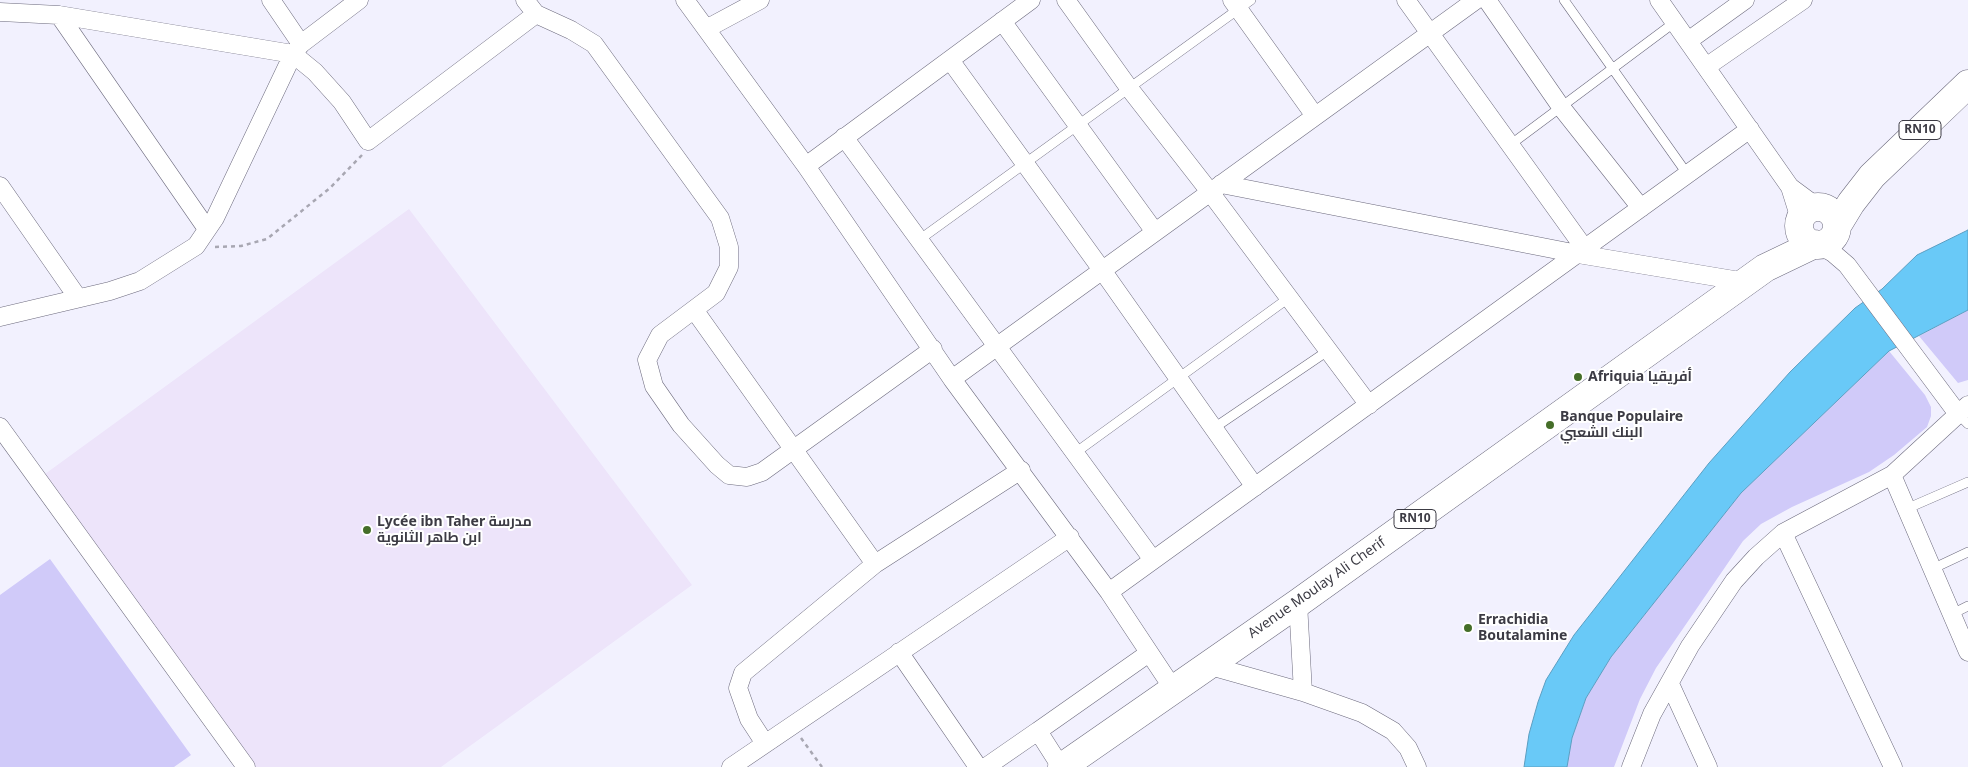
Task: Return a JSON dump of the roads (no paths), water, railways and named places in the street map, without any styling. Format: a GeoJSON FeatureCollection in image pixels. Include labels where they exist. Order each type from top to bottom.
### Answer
{"type":"FeatureCollection","features":[{"type":"Feature","properties":{"kind":"main road","name":"RN10"},"geometry":{"type":"LineString","coordinates":[[1756,275],[1818,225],[1851,203],[1872,176],[1968,84]]}},
{"type":"Feature","properties":{"kind":"main road","name":"Avenue Moulay Ali Cherif"},"geometry":{"type":"LineString","coordinates":[[1062,767],[1298,603],[1756,275]]}},
{"type":"Feature","properties":{"kind":"street"},"geometry":{"type":"LineString","coordinates":[[271,0],[297,49],[314,72],[342,102],[368,142],[536,14]]}},
{"type":"Feature","properties":{"kind":"street"},"geometry":{"type":"LineString","coordinates":[[0,317],[140,281],[196,246],[207,229],[297,49],[358,0]]}},
{"type":"Feature","properties":{"kind":"street"},"geometry":{"type":"LineString","coordinates":[[525,0],[536,14],[571,30],[594,44],[720,218],[729,247],[729,267],[716,293],[695,311],[660,335],[647,360],[654,386],[676,417],[716,465],[729,475],[746,477],[762,472],[793,452],[933,349]]}},
{"type":"Feature","properties":{"kind":"street"},"geometry":{"type":"LineString","coordinates":[[685,0],[806,166],[952,379],[1109,592],[1174,690]]}},
{"type":"Feature","properties":{"kind":"street"},"geometry":{"type":"LineString","coordinates":[[706,29],[760,0]]}},
{"type":"Feature","properties":{"kind":"street"},"geometry":{"type":"LineString","coordinates":[[806,166],[1031,0]]}},
{"type":"Feature","properties":{"kind":"street"},"geometry":{"type":"LineString","coordinates":[[1066,0],[1129,88],[1216,188],[1290,297],[1369,405]]}},
{"type":"Feature","properties":{"kind":"street"},"geometry":{"type":"LineString","coordinates":[[1406,0],[1510,145],[1582,251]]}},
{"type":"Feature","properties":{"kind":"street"},"geometry":{"type":"LineString","coordinates":[[952,379],[1476,0]]}},
{"type":"Feature","properties":{"kind":"street"},"geometry":{"type":"LineString","coordinates":[[1487,0],[1561,107],[1641,208]]}},
{"type":"Feature","properties":{"kind":"street"},"geometry":{"type":"LineString","coordinates":[[1632,767],[1652,714],[1690,646],[1734,581],[1756,557],[1783,533],[1892,475],[1965,414],[1906,345],[1847,265],[1834,253],[1818,225],[1659,0]]}},
{"type":"Feature","properties":{"kind":"street"},"geometry":{"type":"LineString","coordinates":[[1688,41],[1745,0]]}},
{"type":"Feature","properties":{"kind":"street"},"geometry":{"type":"LineString","coordinates":[[1706,67],[1803,0]]}},
{"type":"Feature","properties":{"kind":"street"},"geometry":{"type":"LineString","coordinates":[[1241,3],[1315,116]]}},
{"type":"Feature","properties":{"kind":"street"},"geometry":{"type":"LineString","coordinates":[[0,12],[60,15],[297,49]]}},
{"type":"Feature","properties":{"kind":"street"},"geometry":{"type":"LineString","coordinates":[[60,15],[207,229]]}},
{"type":"Feature","properties":{"kind":"street"},"geometry":{"type":"LineString","coordinates":[[1002,22],[1155,232]]}},
{"type":"Feature","properties":{"kind":"street"},"geometry":{"type":"LineString","coordinates":[[950,60],[1102,270],[1255,487]]}},
{"type":"Feature","properties":{"kind":"street"},"geometry":{"type":"LineString","coordinates":[[1109,592],[1750,129]]}},
{"type":"Feature","properties":{"kind":"street"},"geometry":{"type":"LineString","coordinates":[[844,137],[1153,560]]}},
{"type":"Feature","properties":{"kind":"street"},"geometry":{"type":"LineString","coordinates":[[0,186],[78,298]]}},
{"type":"Feature","properties":{"kind":"street"},"geometry":{"type":"LineString","coordinates":[[1216,188],[1582,251],[1756,275]]}},
{"type":"Feature","properties":{"kind":"street"},"geometry":{"type":"LineString","coordinates":[[695,311],[793,452],[875,564]]}},
{"type":"Feature","properties":{"kind":"street"},"geometry":{"type":"LineString","coordinates":[[0,427],[246,767]]}},
{"type":"Feature","properties":{"kind":"street"},"geometry":{"type":"LineString","coordinates":[[764,742],[750,719],[738,688],[743,674],[875,564],[1020,470]]}},
{"type":"Feature","properties":{"kind":"street"},"geometry":{"type":"LineString","coordinates":[[1892,475],[1968,652]]}},
{"type":"Feature","properties":{"kind":"street"},"geometry":{"type":"LineString","coordinates":[[1783,533],[1893,767]]}},
{"type":"Feature","properties":{"kind":"street"},"geometry":{"type":"LineString","coordinates":[[730,767],[764,742],[1070,537]]}},
{"type":"Feature","properties":{"kind":"street"},"geometry":{"type":"LineString","coordinates":[[1298,603],[1303,692]]}},
{"type":"Feature","properties":{"kind":"street"},"geometry":{"type":"LineString","coordinates":[[899,652],[978,767]]}},
{"type":"Feature","properties":{"kind":"street"},"geometry":{"type":"LineString","coordinates":[[986,767],[1149,653]]}},
{"type":"Feature","properties":{"kind":"street"},"geometry":{"type":"LineString","coordinates":[[1207,665],[1303,692],[1362,713],[1393,731],[1408,748],[1417,767]]}},
{"type":"Feature","properties":{"kind":"street"},"geometry":{"type":"LineString","coordinates":[[1670,684],[1708,767]]}},
{"type":"Feature","properties":{"kind":"street"},"geometry":{"type":"LineString","coordinates":[[1038,731],[1062,767]]}},
{"type":"Feature","properties":{"kind":"lane"},"geometry":{"type":"LineString","coordinates":[[1564,0],[1688,175]]}},
{"type":"Feature","properties":{"kind":"lane"},"geometry":{"type":"LineString","coordinates":[[919,240],[1129,88],[1241,3]]}},
{"type":"Feature","properties":{"kind":"lane"},"geometry":{"type":"LineString","coordinates":[[1510,145],[1674,22]]}},
{"type":"Feature","properties":{"kind":"lane"},"geometry":{"type":"LineString","coordinates":[[1075,453],[1290,297]]}},
{"type":"Feature","properties":{"kind":"lane"},"geometry":{"type":"LineString","coordinates":[[1214,428],[1329,350]]}},
{"type":"Feature","properties":{"kind":"lane"},"geometry":{"type":"LineString","coordinates":[[1906,508],[1968,482]]}},
{"type":"Feature","properties":{"kind":"lane"},"geometry":{"type":"LineString","coordinates":[[1932,569],[1968,552]]}},
{"type":"Feature","properties":{"kind":"lane"},"geometry":{"type":"LineString","coordinates":[[1952,614],[1968,606]]}},
{"type":"Feature","properties":{"kind":"water"},"geometry":{"type":"Polygon","coordinates":[[[1968,230],[1968,310],[1889,351],[1741,493],[1611,657],[1586,698],[1572,738],[1567,767],[1524,767],[1529,734],[1546,680],[1574,635],[1709,463],[1790,372],[1855,308],[1882,289],[1917,255],[1968,230]]]}},
{"type":"Feature","properties":{"kind":"place","name":"Afriquia أفريقيا"},"geometry":{"type":"Point","coordinates":[1578,377]}},
{"type":"Feature","properties":{"kind":"place","name":"Banque Populaire البنك الشعبي"},"geometry":{"type":"Point","coordinates":[1550,425]}},
{"type":"Feature","properties":{"kind":"place","name":"Lycée ibn Taher مدرسة ابن طاهر الثانوية"},"geometry":{"type":"Point","coordinates":[367,530]}},
{"type":"Feature","properties":{"kind":"place","name":"Errachidia Boutalamine"},"geometry":{"type":"Point","coordinates":[1468,628]}}]}
